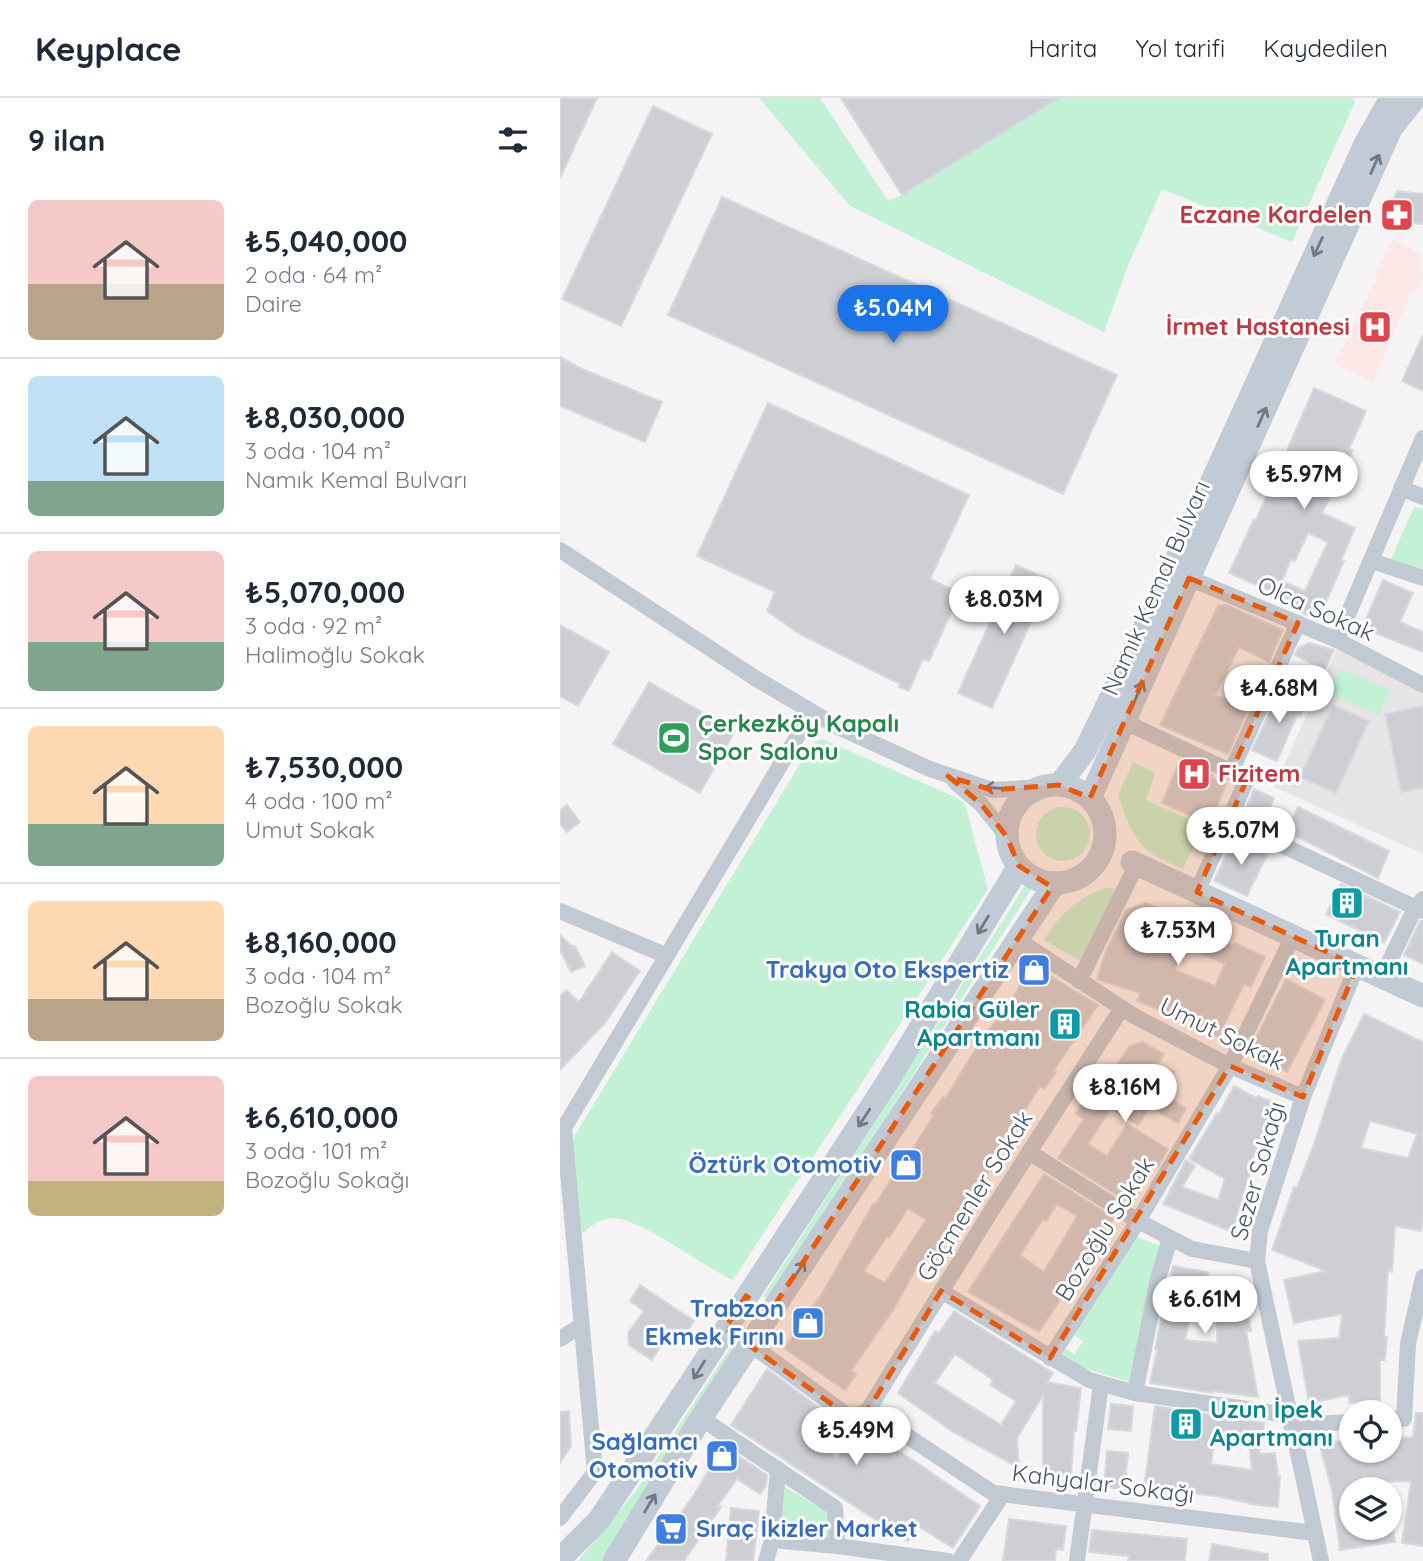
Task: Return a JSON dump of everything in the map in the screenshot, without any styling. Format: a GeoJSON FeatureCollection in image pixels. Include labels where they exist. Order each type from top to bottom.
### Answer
{"type":"FeatureCollection","features":[{"type":"Feature","properties":{"kind":"main road","name":"Namık Kemal Bulvarı"},"geometry":{"type":"LineString","coordinates":[[1051,786],[1086,751],[1158,600],[1365,144],[1391,98]]}},
{"type":"Feature","properties":{"kind":"main road","name":"Namık Kemal Bulvarı"},"geometry":{"type":"LineString","coordinates":[[1090,798],[1391,129],[1415,98]]}},
{"type":"Feature","properties":{"kind":"main road"},"geometry":{"type":"LineString","coordinates":[[1135,863],[1083,875],[1070,881],[1040,881],[1019,866],[1010,852],[1007,836],[1009,820],[1016,805],[1028,794],[1051,786],[1076,788],[1099,809],[1105,823],[1135,863],[1423,996]]}},
{"type":"Feature","properties":{"kind":"main road"},"geometry":{"type":"LineString","coordinates":[[1083,875],[1094,866],[1102,853],[1106,838],[1105,823]]}},
{"type":"Feature","properties":{"kind":"main road"},"geometry":{"type":"LineString","coordinates":[[560,1559],[599,1520],[886,1084],[1019,866]]}},
{"type":"Feature","properties":{"kind":"main road"},"geometry":{"type":"LineString","coordinates":[[614,1561],[701,1418],[1055,883]]}},
{"type":"Feature","properties":{"kind":"main road"},"geometry":{"type":"LineString","coordinates":[[746,1296],[771,1312]]}},
{"type":"Feature","properties":{"kind":"main road"},"geometry":{"type":"LineString","coordinates":[[725,1328],[750,1344]]}},
{"type":"Feature","properties":{"kind":"street"},"geometry":{"type":"LineString","coordinates":[[1337,640],[1423,438]]}},
{"type":"Feature","properties":{"kind":"street"},"geometry":{"type":"LineString","coordinates":[[1402,488],[1423,497]]}},
{"type":"Feature","properties":{"kind":"street"},"geometry":{"type":"LineString","coordinates":[[560,550],[755,678],[836,726],[948,776],[992,790],[1051,786]]}},
{"type":"Feature","properties":{"kind":"street"},"geometry":{"type":"LineString","coordinates":[[1372,561],[1423,578]]}},
{"type":"Feature","properties":{"kind":"street","name":"Olca Sokak"},"geometry":{"type":"LineString","coordinates":[[1189,578],[1337,640],[1423,685]]}},
{"type":"Feature","properties":{"kind":"street"},"geometry":{"type":"LineString","coordinates":[[1231,772],[1298,623]]}},
{"type":"Feature","properties":{"kind":"street"},"geometry":{"type":"LineString","coordinates":[[560,1518],[595,1472],[562,1129],[812,712]]}},
{"type":"Feature","properties":{"kind":"street"},"geometry":{"type":"LineString","coordinates":[[1125,722],[1247,779],[1197,892]]}},
{"type":"Feature","properties":{"kind":"street"},"geometry":{"type":"LineString","coordinates":[[948,776],[981,804],[1007,836]]}},
{"type":"Feature","properties":{"kind":"street"},"geometry":{"type":"LineString","coordinates":[[1228,820],[1420,906],[1382,977]]}},
{"type":"Feature","properties":{"kind":"street"},"geometry":{"type":"LineString","coordinates":[[1079,981],[1135,863]]}},
{"type":"Feature","properties":{"kind":"street"},"geometry":{"type":"LineString","coordinates":[[560,912],[665,955]]}},
{"type":"Feature","properties":{"kind":"street","name":"Bozoğlu Sokak"},"geometry":{"type":"LineString","coordinates":[[1050,1358],[1138,1221],[1230,1066],[1293,936]]}},
{"type":"Feature","properties":{"kind":"street","name":"Umut Sokak"},"geometry":{"type":"LineString","coordinates":[[1018,940],[1122,1008],[1230,1066],[1303,1097]]}},
{"type":"Feature","properties":{"kind":"street","name":"Sezer Sokağı"},"geometry":{"type":"LineString","coordinates":[[1321,1561],[1257,1261],[1260,1231],[1303,1097],[1357,966]]}},
{"type":"Feature","properties":{"kind":"street","name":"Göçmenler Sokak"},"geometry":{"type":"LineString","coordinates":[[868,1410],[1122,1008]]}},
{"type":"Feature","properties":{"kind":"street"},"geometry":{"type":"LineString","coordinates":[[1029,1152],[1138,1221],[1192,1249],[1257,1261]]}},
{"type":"Feature","properties":{"kind":"street"},"geometry":{"type":"LineString","coordinates":[[1135,1393],[1158,1279],[1170,1238]]}},
{"type":"Feature","properties":{"kind":"street"},"geometry":{"type":"LineString","coordinates":[[1402,1419],[1423,1277]]}},
{"type":"Feature","properties":{"kind":"street"},"geometry":{"type":"LineString","coordinates":[[941,1291],[1050,1358],[1101,1384],[1135,1393],[1290,1420],[1339,1422]]}},
{"type":"Feature","properties":{"kind":"street"},"geometry":{"type":"LineString","coordinates":[[560,1339],[582,1325]]}},
{"type":"Feature","properties":{"kind":"street"},"geometry":{"type":"LineString","coordinates":[[750,1344],[852,1419],[868,1410]]}},
{"type":"Feature","properties":{"kind":"street"},"geometry":{"type":"LineString","coordinates":[[1077,1561],[1101,1384]]}},
{"type":"Feature","properties":{"kind":"street","name":"Kahyalar Sokağı"},"geometry":{"type":"LineString","coordinates":[[868,1410],[993,1493],[1314,1533]]}},
{"type":"Feature","properties":{"kind":"street"},"geometry":{"type":"LineString","coordinates":[[701,1418],[835,1508],[837,1546]]}},
{"type":"Feature","properties":{"kind":"street"},"geometry":{"type":"LineString","coordinates":[[766,1561],[772,1540],[778,1469]]}},
{"type":"Feature","properties":{"kind":"street"},"geometry":{"type":"LineString","coordinates":[[958,1561],[1003,1494]]}},
{"type":"Feature","properties":{"kind":"street"},"geometry":{"type":"LineString","coordinates":[[772,1540],[948,1561]]}},
{"type":"Feature","properties":{"kind":"highlighted area"},"geometry":{"type":"Polygon","coordinates":[[[1189,578],[1298,623],[1231,772],[1247,779],[1197,892],[1357,966],[1303,1097],[1230,1066],[1050,1358],[941,1291],[868,1410],[851,1418],[725,1328],[746,1296],[770,1312],[1052,887],[1019,866],[1007,837],[981,804],[948,776],[992,790],[1059,785],[1090,798],[1189,578]]]}},
{"type":"Feature","properties":{"kind":"shaded area","name":"İrmet Hastanesi"},"geometry":{"type":"Polygon","coordinates":[[[1394,240],[1422,254],[1418,260],[1422,263],[1419,270],[1423,276],[1417,290],[1412,289],[1373,382],[1335,364],[1394,240]]]}},
{"type":"Feature","properties":{"kind":"shaded area"},"geometry":{"type":"Polygon","coordinates":[[[1338,647],[1423,691],[1423,854],[1274,787],[1338,647]]]}},
{"type":"Feature","properties":{"kind":"green space"},"geometry":{"type":"Polygon","coordinates":[[[759,98],[820,98],[888,201],[1059,98],[1353,98],[1355,102],[1292,242],[1162,189],[1129,263],[1104,332],[850,206],[759,98]]]}},
{"type":"Feature","properties":{"kind":"green space"},"geometry":{"type":"Polygon","coordinates":[[[1414,507],[1423,509],[1423,569],[1391,559],[1414,507]]]}},
{"type":"Feature","properties":{"kind":"green space"},"geometry":{"type":"Polygon","coordinates":[[[1340,669],[1390,690],[1379,715],[1329,694],[1340,669]]]}},
{"type":"Feature","properties":{"kind":"green space"},"geometry":{"type":"Polygon","coordinates":[[[822,739],[955,797],[965,804],[988,889],[733,1280],[656,1234],[625,1220],[604,1220],[580,1235],[572,1140],[812,744],[822,739]]]}},
{"type":"Feature","properties":{"kind":"green space"},"geometry":{"type":"Polygon","coordinates":[[[1133,762],[1155,773],[1146,800],[1204,826],[1183,869],[1145,849],[1130,827],[1118,795],[1133,762]]]}},
{"type":"Feature","properties":{"kind":"green space"},"geometry":{"type":"Polygon","coordinates":[[[1063,807],[1082,815],[1090,834],[1082,853],[1063,861],[1044,853],[1036,834],[1044,815],[1063,807]]]}},
{"type":"Feature","properties":{"kind":"green space"},"geometry":{"type":"Polygon","coordinates":[[[1028,881],[1034,885],[769,1301],[763,1297],[1028,881]]]}},
{"type":"Feature","properties":{"kind":"green space"},"geometry":{"type":"Polygon","coordinates":[[[1106,888],[1123,889],[1086,964],[1044,940],[1070,908],[1087,896],[1106,888]]]}},
{"type":"Feature","properties":{"kind":"green space"},"geometry":{"type":"Polygon","coordinates":[[[1134,1236],[1160,1246],[1130,1382],[1073,1365],[1058,1357],[1064,1348],[1075,1354],[1083,1341],[1073,1334],[1134,1236]]]}},
{"type":"Feature","properties":{"kind":"green space"},"geometry":{"type":"Polygon","coordinates":[[[731,1347],[737,1350],[607,1561],[578,1561],[635,1492],[731,1347]]]}},
{"type":"Feature","properties":{"kind":"green space"},"geometry":{"type":"Polygon","coordinates":[[[783,1486],[828,1512],[827,1539],[779,1533],[783,1486]]]}},
{"type":"Feature","properties":{"kind":"building"},"geometry":{"type":"Polygon","coordinates":[[[560,98],[597,98],[560,178],[560,98]]]}},
{"type":"Feature","properties":{"kind":"building"},"geometry":{"type":"Polygon","coordinates":[[[841,98],[1059,98],[902,195],[841,98]]]}},
{"type":"Feature","properties":{"kind":"building"},"geometry":{"type":"Polygon","coordinates":[[[653,106],[712,134],[621,326],[562,299],[653,106]]]}},
{"type":"Feature","properties":{"kind":"building"},"geometry":{"type":"Polygon","coordinates":[[[1397,191],[1423,194],[1423,224],[1385,220],[1397,191]]]}},
{"type":"Feature","properties":{"kind":"building"},"geometry":{"type":"Polygon","coordinates":[[[722,197],[1117,375],[1063,494],[668,315],[722,197]]]}},
{"type":"Feature","properties":{"kind":"building"},"geometry":{"type":"Polygon","coordinates":[[[1423,335],[1423,391],[1402,381],[1423,335]]]}},
{"type":"Feature","properties":{"kind":"building"},"geometry":{"type":"Polygon","coordinates":[[[560,357],[662,402],[645,442],[560,406],[560,357]]]}},
{"type":"Feature","properties":{"kind":"building"},"geometry":{"type":"Polygon","coordinates":[[[1314,388],[1366,411],[1349,449],[1353,450],[1322,513],[1355,528],[1341,560],[1344,561],[1318,620],[1292,608],[1295,602],[1229,573],[1254,519],[1256,520],[1284,452],[1286,453],[1314,388]],[[1308,533],[1295,561],[1291,559],[1282,581],[1305,591],[1328,542],[1308,533]]]}},
{"type":"Feature","properties":{"kind":"building"},"geometry":{"type":"Polygon","coordinates":[[[768,403],[969,495],[930,579],[960,593],[929,661],[923,659],[909,691],[798,633],[767,611],[775,592],[697,556],[768,403]]]}},
{"type":"Feature","properties":{"kind":"building"},"geometry":{"type":"Polygon","coordinates":[[[1016,565],[1050,580],[992,708],[958,693],[1016,565]]]}},
{"type":"Feature","properties":{"kind":"building"},"geometry":{"type":"Polygon","coordinates":[[[1383,580],[1413,593],[1400,622],[1423,632],[1423,652],[1362,628],[1383,580]]]}},
{"type":"Feature","properties":{"kind":"building"},"geometry":{"type":"Polygon","coordinates":[[[1226,605],[1283,630],[1269,662],[1239,647],[1215,695],[1248,709],[1228,754],[1160,725],[1218,606],[1226,605]]]}},
{"type":"Feature","properties":{"kind":"building"},"geometry":{"type":"Polygon","coordinates":[[[560,625],[609,652],[578,706],[560,696],[560,625]]]}},
{"type":"Feature","properties":{"kind":"building"},"geometry":{"type":"Polygon","coordinates":[[[1309,643],[1334,650],[1325,670],[1295,655],[1298,648],[1309,643]]]}},
{"type":"Feature","properties":{"kind":"building","name":"Çerkezköy Kapalı Spor Salonu"},"geometry":{"type":"Polygon","coordinates":[[[649,682],[735,731],[700,793],[613,744],[649,682]]]}},
{"type":"Feature","properties":{"kind":"building"},"geometry":{"type":"Polygon","coordinates":[[[1280,690],[1306,702],[1300,716],[1297,715],[1277,761],[1252,750],[1280,690]]]}},
{"type":"Feature","properties":{"kind":"building"},"geometry":{"type":"Polygon","coordinates":[[[1333,705],[1369,721],[1336,793],[1300,777],[1333,705]]]}},
{"type":"Feature","properties":{"kind":"building"},"geometry":{"type":"Polygon","coordinates":[[[1423,706],[1423,788],[1401,792],[1385,714],[1423,706]]]}},
{"type":"Feature","properties":{"kind":"building"},"geometry":{"type":"Polygon","coordinates":[[[1180,760],[1226,784],[1210,824],[1162,803],[1180,760]]]}},
{"type":"Feature","properties":{"kind":"building"},"geometry":{"type":"Polygon","coordinates":[[[1254,789],[1274,798],[1264,821],[1244,813],[1254,789]]]}},
{"type":"Feature","properties":{"kind":"building"},"geometry":{"type":"Polygon","coordinates":[[[567,805],[580,822],[567,832],[560,824],[560,810],[567,805]]]}},
{"type":"Feature","properties":{"kind":"building"},"geometry":{"type":"Polygon","coordinates":[[[1298,807],[1389,851],[1378,878],[1286,831],[1298,807]]]}},
{"type":"Feature","properties":{"kind":"building"},"geometry":{"type":"Polygon","coordinates":[[[1234,838],[1268,853],[1247,896],[1214,881],[1234,838]]]}},
{"type":"Feature","properties":{"kind":"building"},"geometry":{"type":"Polygon","coordinates":[[[1341,884],[1400,912],[1384,943],[1326,914],[1341,884]]]}},
{"type":"Feature","properties":{"kind":"building"},"geometry":{"type":"Polygon","coordinates":[[[1146,903],[1195,924],[1193,927],[1233,946],[1235,943],[1265,957],[1251,987],[1244,984],[1218,1037],[1195,1024],[1137,1001],[1140,993],[1097,979],[1106,951],[1126,910],[1146,903]],[[1185,945],[1174,970],[1215,986],[1225,964],[1185,945]]]}},
{"type":"Feature","properties":{"kind":"building"},"geometry":{"type":"Polygon","coordinates":[[[1420,921],[1423,921],[1423,964],[1404,955],[1420,921]]]}},
{"type":"Feature","properties":{"kind":"building"},"geometry":{"type":"Polygon","coordinates":[[[560,935],[575,946],[585,966],[571,972],[560,950],[560,935]]]}},
{"type":"Feature","properties":{"kind":"building"},"geometry":{"type":"Polygon","coordinates":[[[612,952],[640,971],[605,1023],[560,1070],[560,996],[566,990],[579,1002],[612,952]]]}},
{"type":"Feature","properties":{"kind":"building"},"geometry":{"type":"Polygon","coordinates":[[[1032,965],[1098,1005],[1054,1070],[1056,1072],[1044,1089],[1040,1086],[988,1163],[992,1166],[981,1184],[977,1182],[956,1214],[959,1216],[938,1246],[943,1249],[930,1268],[920,1262],[893,1310],[851,1371],[856,1374],[845,1390],[784,1348],[823,1292],[873,1204],[875,1205],[934,1115],[931,1113],[943,1097],[945,1099],[980,1042],[1011,1001],[1032,965]],[[908,1208],[864,1271],[885,1283],[926,1220],[908,1208]]]}},
{"type":"Feature","properties":{"kind":"building"},"geometry":{"type":"Polygon","coordinates":[[[1286,979],[1325,1000],[1287,1072],[1249,1052],[1286,979]]]}},
{"type":"Feature","properties":{"kind":"building"},"geometry":{"type":"Polygon","coordinates":[[[1364,1014],[1423,1042],[1423,1219],[1421,1231],[1395,1226],[1392,1272],[1388,1270],[1385,1360],[1380,1360],[1380,1400],[1349,1400],[1349,1395],[1309,1403],[1298,1341],[1339,1338],[1342,1314],[1294,1323],[1284,1280],[1326,1271],[1272,1250],[1294,1187],[1297,1188],[1342,1058],[1364,1014]],[[1370,1121],[1361,1148],[1408,1158],[1417,1134],[1370,1121]]]}},
{"type":"Feature","properties":{"kind":"building"},"geometry":{"type":"Polygon","coordinates":[[[1142,1042],[1164,1054],[1158,1064],[1174,1072],[1162,1094],[1186,1108],[1178,1123],[1150,1107],[1138,1125],[1111,1108],[1088,1144],[1107,1156],[1127,1124],[1168,1149],[1158,1167],[1154,1165],[1133,1201],[1127,1197],[1125,1200],[1058,1158],[1084,1119],[1076,1114],[1084,1100],[1094,1106],[1130,1046],[1142,1042]]]}},
{"type":"Feature","properties":{"kind":"building"},"geometry":{"type":"Polygon","coordinates":[[[1234,1086],[1256,1098],[1258,1096],[1277,1104],[1251,1163],[1253,1164],[1232,1232],[1163,1204],[1186,1160],[1195,1166],[1182,1187],[1218,1200],[1225,1179],[1189,1159],[1234,1086]]]}},
{"type":"Feature","properties":{"kind":"building"},"geometry":{"type":"Polygon","coordinates":[[[1044,1174],[1114,1218],[1039,1332],[968,1292],[1044,1174]],[[1057,1204],[1046,1221],[1043,1219],[1020,1255],[1044,1272],[1077,1216],[1057,1204]]]}},
{"type":"Feature","properties":{"kind":"building"},"geometry":{"type":"Polygon","coordinates":[[[1173,1266],[1208,1272],[1207,1280],[1243,1280],[1251,1331],[1246,1331],[1258,1397],[1150,1383],[1162,1314],[1164,1315],[1173,1266]],[[1192,1306],[1185,1340],[1217,1343],[1217,1310],[1192,1306]]]}},
{"type":"Feature","properties":{"kind":"building"},"geometry":{"type":"Polygon","coordinates":[[[640,1285],[694,1321],[684,1337],[671,1329],[652,1360],[629,1345],[628,1333],[644,1311],[630,1301],[640,1285]]]}},
{"type":"Feature","properties":{"kind":"building"},"geometry":{"type":"Polygon","coordinates":[[[954,1311],[1053,1373],[1047,1382],[1081,1388],[1074,1431],[1071,1476],[1043,1474],[1043,1395],[1017,1438],[1019,1468],[953,1432],[898,1393],[935,1331],[939,1333],[954,1311]],[[955,1354],[935,1383],[1001,1425],[1016,1401],[990,1385],[993,1380],[955,1354]]]}},
{"type":"Feature","properties":{"kind":"building"},"geometry":{"type":"Polygon","coordinates":[[[767,1369],[818,1407],[801,1434],[837,1458],[856,1427],[907,1456],[980,1506],[953,1548],[918,1526],[908,1541],[731,1425],[767,1369]]]}},
{"type":"Feature","properties":{"kind":"building"},"geometry":{"type":"Polygon","coordinates":[[[1111,1404],[1133,1406],[1131,1431],[1108,1429],[1111,1404]]]}},
{"type":"Feature","properties":{"kind":"building"},"geometry":{"type":"Polygon","coordinates":[[[1155,1406],[1264,1423],[1259,1454],[1275,1453],[1280,1476],[1278,1507],[1249,1504],[1216,1496],[1144,1488],[1155,1406]],[[1218,1441],[1214,1443],[1211,1464],[1252,1470],[1249,1445],[1218,1441]]]}},
{"type":"Feature","properties":{"kind":"building"},"geometry":{"type":"Polygon","coordinates":[[[569,1411],[571,1446],[560,1463],[560,1412],[569,1411]]]}},
{"type":"Feature","properties":{"kind":"building"},"geometry":{"type":"Polygon","coordinates":[[[1416,1413],[1423,1413],[1423,1546],[1402,1543],[1411,1481],[1402,1481],[1402,1477],[1339,1477],[1339,1540],[1395,1542],[1340,1550],[1332,1491],[1319,1442],[1339,1441],[1339,1463],[1402,1463],[1402,1437],[1413,1437],[1416,1413]]]}},
{"type":"Feature","properties":{"kind":"building"},"geometry":{"type":"Polygon","coordinates":[[[723,1446],[767,1475],[766,1486],[760,1494],[737,1479],[684,1561],[646,1561],[694,1495],[723,1446]]]}},
{"type":"Feature","properties":{"kind":"building"},"geometry":{"type":"Polygon","coordinates":[[[1107,1451],[1128,1453],[1124,1489],[1104,1487],[1107,1451]]]}},
{"type":"Feature","properties":{"kind":"building"},"geometry":{"type":"Polygon","coordinates":[[[731,1508],[759,1511],[753,1561],[726,1561],[731,1508]]]}},
{"type":"Feature","properties":{"kind":"building"},"geometry":{"type":"Polygon","coordinates":[[[1009,1519],[1066,1526],[1063,1550],[1056,1549],[1055,1561],[1003,1561],[1009,1519]]]}},
{"type":"Feature","properties":{"kind":"building"},"geometry":{"type":"Polygon","coordinates":[[[1092,1530],[1187,1539],[1185,1561],[1128,1561],[1129,1556],[1089,1552],[1092,1530]]]}},
{"type":"Feature","properties":{"kind":"building"},"geometry":{"type":"Polygon","coordinates":[[[1212,1544],[1268,1554],[1268,1561],[1209,1561],[1212,1544]]]}},
{"type":"Feature","properties":{"kind":"place","name":"Eczane Kardelen"},"geometry":{"type":"Point","coordinates":[1397,215]}},
{"type":"Feature","properties":{"kind":"place","name":"İrmet Hastanesi"},"geometry":{"type":"Point","coordinates":[1375,327]}},
{"type":"Feature","properties":{"kind":"place","name":"Çerkezköy Kapalı Spor Salonu"},"geometry":{"type":"Point","coordinates":[674,738]}},
{"type":"Feature","properties":{"kind":"place","name":"Fizitem"},"geometry":{"type":"Point","coordinates":[1194,774]}},
{"type":"Feature","properties":{"kind":"place","name":"Turan Apartmanı"},"geometry":{"type":"Point","coordinates":[1347,903]}},
{"type":"Feature","properties":{"kind":"place","name":"Trakya Oto Ekspertiz"},"geometry":{"type":"Point","coordinates":[1034,970]}},
{"type":"Feature","properties":{"kind":"place","name":"Rabia Güler Apartmanı"},"geometry":{"type":"Point","coordinates":[1065,1024]}},
{"type":"Feature","properties":{"kind":"place","name":"Öztürk Otomotiv"},"geometry":{"type":"Point","coordinates":[906,1165]}},
{"type":"Feature","properties":{"kind":"place","name":"Trabzon Ekmek Fırını"},"geometry":{"type":"Point","coordinates":[808,1323]}},
{"type":"Feature","properties":{"kind":"place","name":"Uzun İpek Apartmanı"},"geometry":{"type":"Point","coordinates":[1186,1424]}},
{"type":"Feature","properties":{"kind":"place","name":"Sağlamcı Otomotiv"},"geometry":{"type":"Point","coordinates":[722,1456]}},
{"type":"Feature","properties":{"kind":"place","name":"Sıraç İkizler Market"},"geometry":{"type":"Point","coordinates":[671,1529]}}]}
